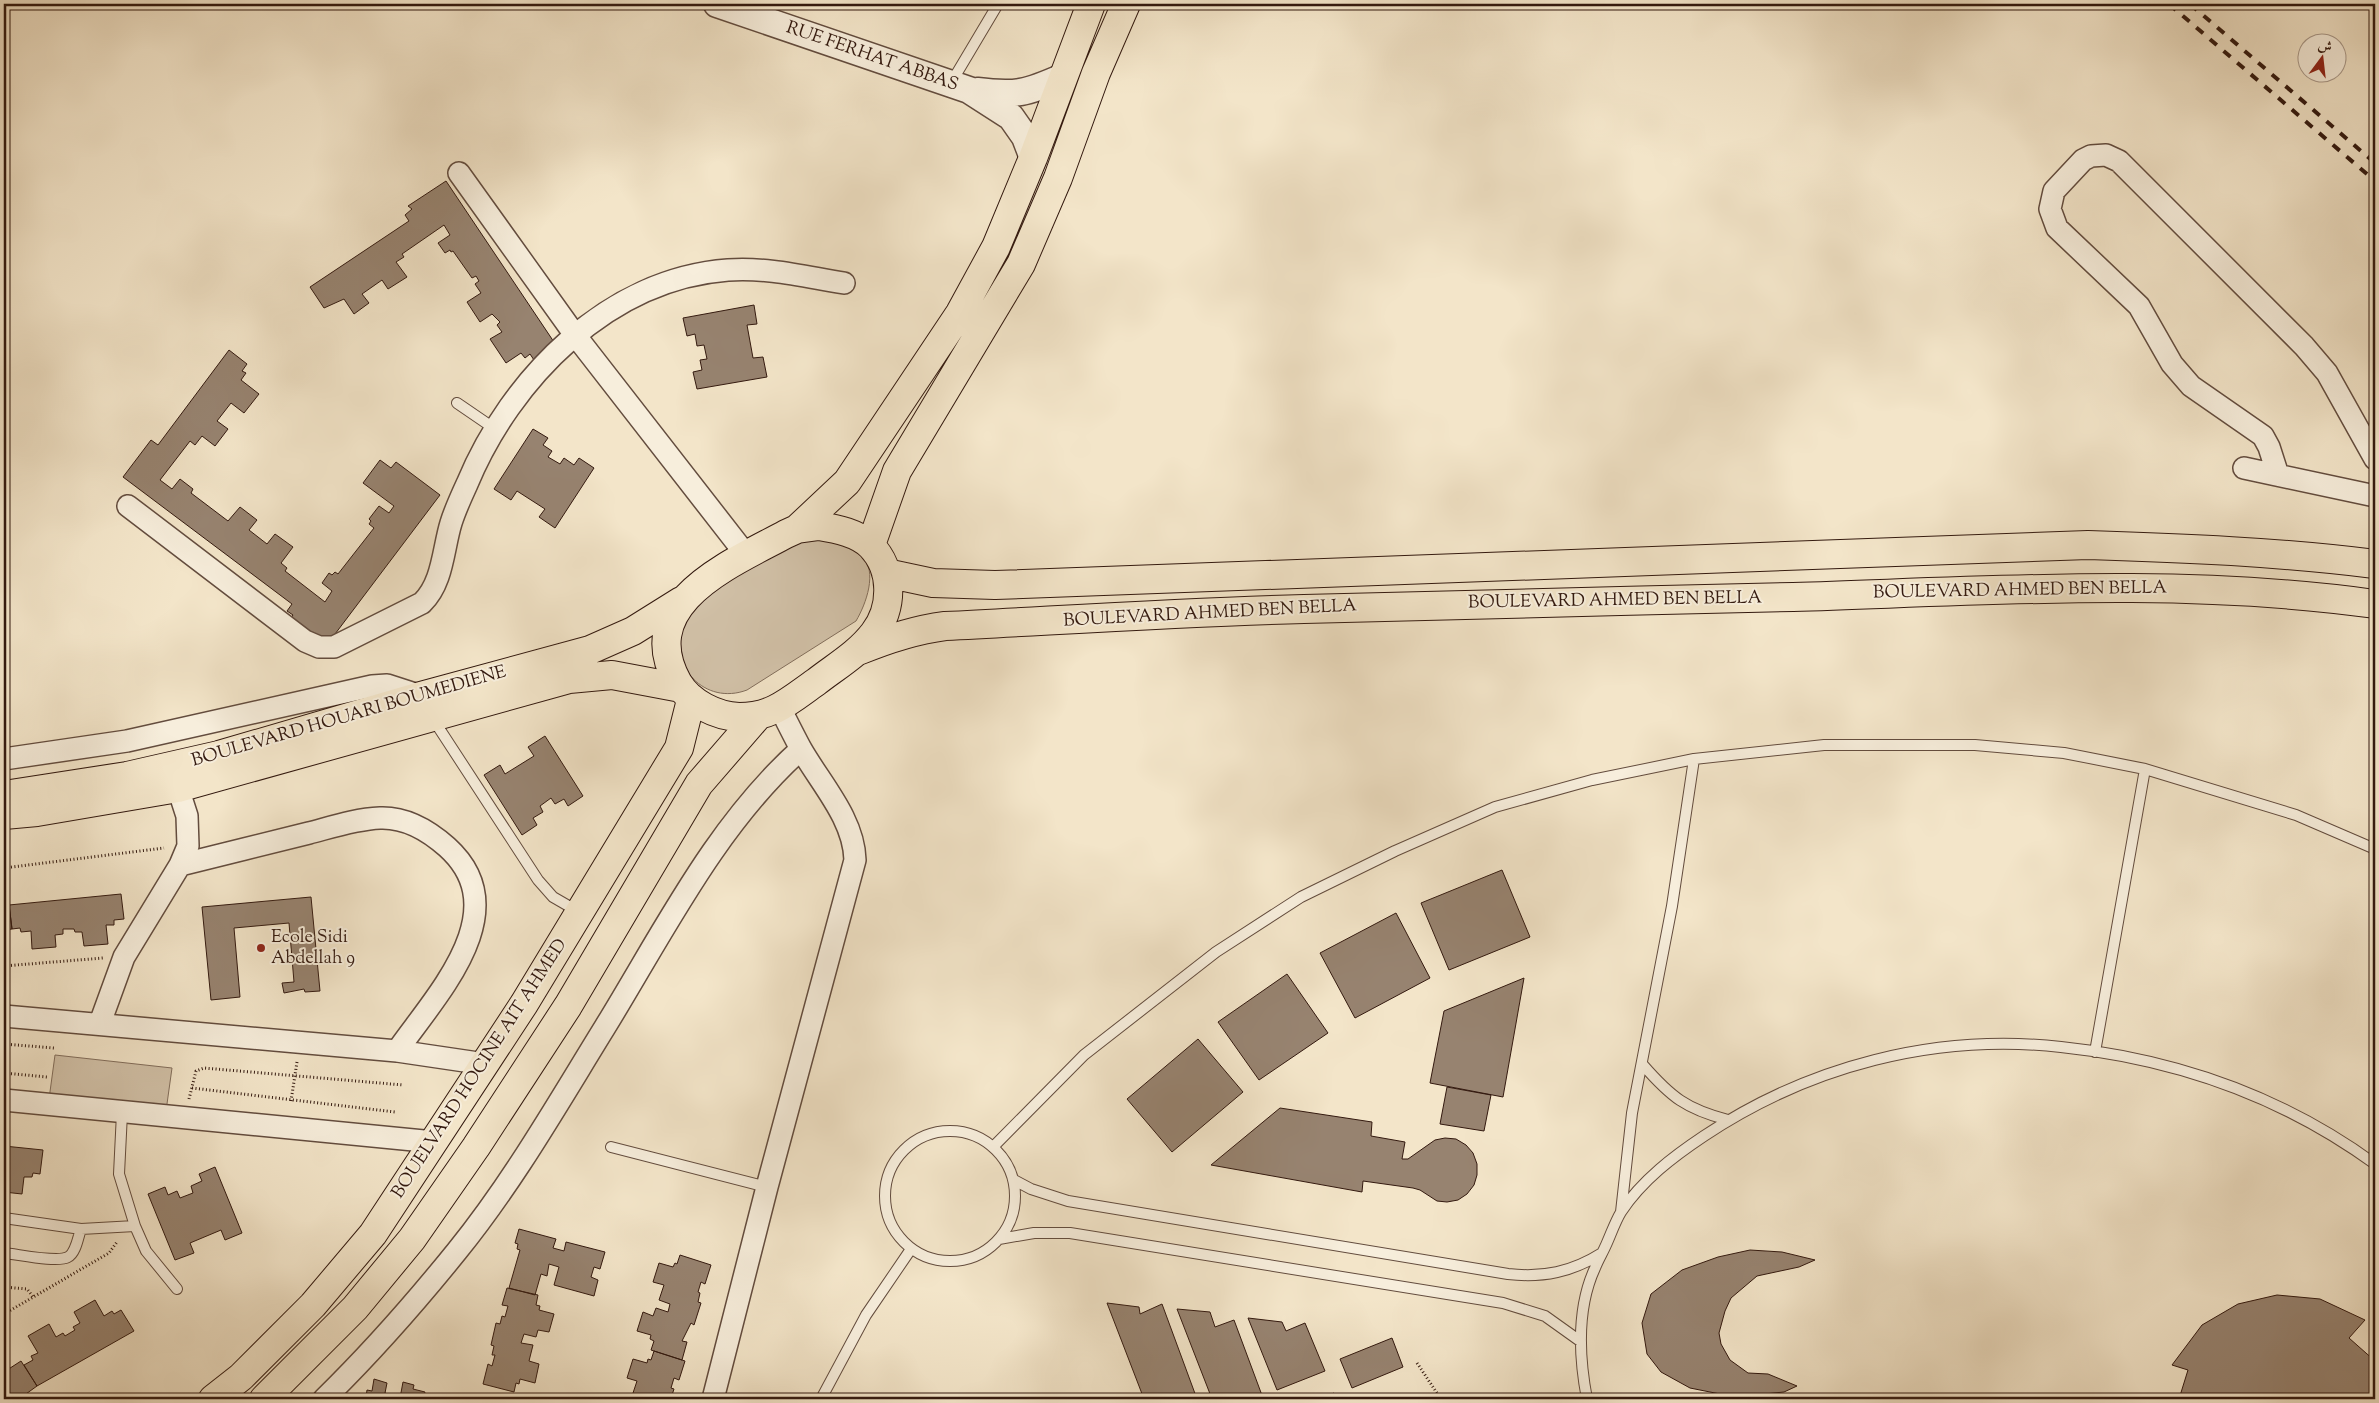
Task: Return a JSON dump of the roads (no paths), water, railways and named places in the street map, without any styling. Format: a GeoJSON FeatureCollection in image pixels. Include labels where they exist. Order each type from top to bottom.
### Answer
{"type":"FeatureCollection","features":[{"type":"Feature","properties":{"kind":"main road"},"geometry":{"type":"LineString","coordinates":[[686,694],[674,675],[668,657],[667,637],[672,618],[682,601],[695,587],[796,529],[847,482],[960,313],[996,246],[1033,158],[1091,4]]}},
{"type":"Feature","properties":{"kind":"main road"},"geometry":{"type":"LineString","coordinates":[[871,545],[897,471],[1021,264],[1058,178],[1096,73],[1126,4]]}},
{"type":"Feature","properties":{"kind":"main road"},"geometry":{"type":"LineString","coordinates":[[264,1399],[355,1308],[412,1239],[476,1147],[568,1006],[699,784],[769,712],[858,651],[874,633],[883,618],[888,598],[888,581],[886,573],[871,545],[840,529],[819,526],[796,529]]}},
{"type":"Feature","properties":{"kind":"main road","name":"BOULEVARD AHMED BEN BELLA"},"geometry":{"type":"LineString","coordinates":[[886,573],[933,582],[995,585],[2088,545],[2196,548],[2375,564]]}},
{"type":"Feature","properties":{"kind":"main road","name":"BOULEVARD AHMED BEN BELLA"},"geometry":{"type":"LineString","coordinates":[[858,651],[896,635],[920,629],[945,626],[1301,609],[1798,597],[1976,589],[2196,588],[2328,597],[2375,604]]}},
{"type":"Feature","properties":{"kind":"main road","name":"BOULEVARD HOUARI BOUMEDIENE"},"geometry":{"type":"LineString","coordinates":[[4,815],[57,809],[178,788],[590,650],[633,631],[682,601]]}},
{"type":"Feature","properties":{"kind":"main road","name":"BOULEVARD HOUARI BOUMEDIENE"},"geometry":{"type":"LineString","coordinates":[[4,795],[127,776],[426,706],[588,676],[631,677],[686,694],[708,710],[731,717],[769,712]]}},
{"type":"Feature","properties":{"kind":"main road","name":"BOUELVARD HOCINE AIT AHMED"},"geometry":{"type":"LineString","coordinates":[[213,1399],[241,1377],[319,1298],[373,1234],[485,1064],[679,748],[686,694]]}},
{"type":"Feature","properties":{"kind":"street","name":"RUE FERHAT ABBAS"},"geometry":{"type":"LineString","coordinates":[[717,4],[960,87],[1015,94],[1034,89],[1063,77]]}},
{"type":"Feature","properties":{"kind":"street","name":"RUE FERHAT ABBAS"},"geometry":{"type":"LineString","coordinates":[[960,87],[1011,117],[1019,126],[1033,158]]}},
{"type":"Feature","properties":{"kind":"street"},"geometry":{"type":"LineString","coordinates":[[2278,475],[2269,447],[2263,436],[2191,386],[2172,364],[2139,306],[2056,228],[2050,209],[2054,191],[2083,160],[2099,154],[2119,161],[2304,346],[2327,373],[2375,459]]}},
{"type":"Feature","properties":{"kind":"street"},"geometry":{"type":"LineString","coordinates":[[459,173],[575,335],[746,556]]}},
{"type":"Feature","properties":{"kind":"street"},"geometry":{"type":"LineString","coordinates":[[128,506],[305,641],[319,647],[334,647],[422,603],[427,598],[435,586],[451,521],[469,479],[495,428],[535,373],[575,335],[632,297],[673,280],[728,270],[767,270],[844,283]]}},
{"type":"Feature","properties":{"kind":"street"},"geometry":{"type":"LineString","coordinates":[[2244,468],[2375,496]]}},
{"type":"Feature","properties":{"kind":"street"},"geometry":{"type":"LineString","coordinates":[[4,759],[128,741],[372,686],[387,685],[426,706]]}},
{"type":"Feature","properties":{"kind":"street"},"geometry":{"type":"LineString","coordinates":[[713,1399],[767,1187],[855,860],[855,844],[848,826],[801,749],[769,712]]}},
{"type":"Feature","properties":{"kind":"street"},"geometry":{"type":"LineString","coordinates":[[324,1399],[372,1353],[458,1250],[532,1146],[691,886],[736,818],[772,775],[801,749]]}},
{"type":"Feature","properties":{"kind":"street"},"geometry":{"type":"LineString","coordinates":[[100,1023],[124,956],[184,855],[187,816],[178,788]]}},
{"type":"Feature","properties":{"kind":"street"},"geometry":{"type":"LineString","coordinates":[[184,855],[380,818],[404,821],[434,836],[457,856],[471,880],[476,908],[471,935],[460,960],[397,1051]]}},
{"type":"Feature","properties":{"kind":"street"},"geometry":{"type":"LineString","coordinates":[[4,1016],[100,1023],[397,1051],[485,1064]]}},
{"type":"Feature","properties":{"kind":"street"},"geometry":{"type":"LineString","coordinates":[[4,1100],[434,1142]]}},
{"type":"Feature","properties":{"kind":"lane"},"geometry":{"type":"LineString","coordinates":[[960,87],[998,4]]}},
{"type":"Feature","properties":{"kind":"lane"},"geometry":{"type":"LineString","coordinates":[[457,403],[495,428]]}},
{"type":"Feature","properties":{"kind":"lane"},"geometry":{"type":"LineString","coordinates":[[426,706],[538,880],[553,897],[580,912]]}},
{"type":"Feature","properties":{"kind":"lane"},"geometry":{"type":"LineString","coordinates":[[993,1147],[1084,1054],[1216,952],[1301,897],[1395,851],[1495,807],[1592,780],[1694,759],[1824,745],[1975,745],[2064,753],[2145,770],[2296,815],[2375,849]]}},
{"type":"Feature","properties":{"kind":"lane"},"geometry":{"type":"LineString","coordinates":[[1621,1213],[1630,1131],[1672,906],[1694,759]]}},
{"type":"Feature","properties":{"kind":"lane"},"geometry":{"type":"LineString","coordinates":[[2096,1052],[2145,770]]}},
{"type":"Feature","properties":{"kind":"lane"},"geometry":{"type":"LineString","coordinates":[[1587,1399],[1580,1341],[1587,1296],[1594,1269],[1621,1213],[1644,1184],[1666,1163],[1728,1120],[1806,1082],[1855,1065],[1888,1056],[1931,1049],[1992,1044],[2061,1047],[2096,1052],[2202,1076],[2253,1094],[2302,1117],[2348,1144],[2375,1164]]}},
{"type":"Feature","properties":{"kind":"lane"},"geometry":{"type":"LineString","coordinates":[[1642,1065],[1664,1089],[1688,1107],[1728,1120]]}},
{"type":"Feature","properties":{"kind":"lane"},"geometry":{"type":"LineString","coordinates":[[122,1113],[119,1174],[135,1226],[146,1251],[176,1288]]}},
{"type":"Feature","properties":{"kind":"lane"},"geometry":{"type":"LineString","coordinates":[[944,1130],[970,1134],[993,1147],[1002,1157],[1014,1180],[1015,1193],[1012,1218],[999,1239],[980,1254],[957,1261],[933,1259],[911,1249],[893,1229],[885,1204],[887,1178],[898,1155],[919,1138],[944,1130]]}},
{"type":"Feature","properties":{"kind":"lane"},"geometry":{"type":"LineString","coordinates":[[611,1147],[767,1187]]}},
{"type":"Feature","properties":{"kind":"lane"},"geometry":{"type":"LineString","coordinates":[[1014,1180],[1031,1189],[1068,1201],[1508,1274],[1550,1274],[1578,1267],[1603,1253]]}},
{"type":"Feature","properties":{"kind":"lane"},"geometry":{"type":"LineString","coordinates":[[4,1218],[81,1229],[135,1226]]}},
{"type":"Feature","properties":{"kind":"lane"},"geometry":{"type":"LineString","coordinates":[[4,1253],[59,1260],[68,1257],[74,1251],[81,1229]]}},
{"type":"Feature","properties":{"kind":"lane"},"geometry":{"type":"LineString","coordinates":[[999,1239],[1034,1233],[1070,1233],[1503,1303],[1545,1316],[1580,1341]]}},
{"type":"Feature","properties":{"kind":"lane"},"geometry":{"type":"LineString","coordinates":[[821,1399],[866,1314],[911,1249]]}},
{"type":"Feature","properties":{"kind":"railway"},"geometry":{"type":"LineString","coordinates":[[2169,4],[2375,181]]}},
{"type":"Feature","properties":{"kind":"railway"},"geometry":{"type":"LineString","coordinates":[[2190,4],[2375,163]]}},
{"type":"Feature","properties":{"kind":"place","name":"Ecole Sidi Abdellah 9"},"geometry":{"type":"Point","coordinates":[261,948]}}]}
